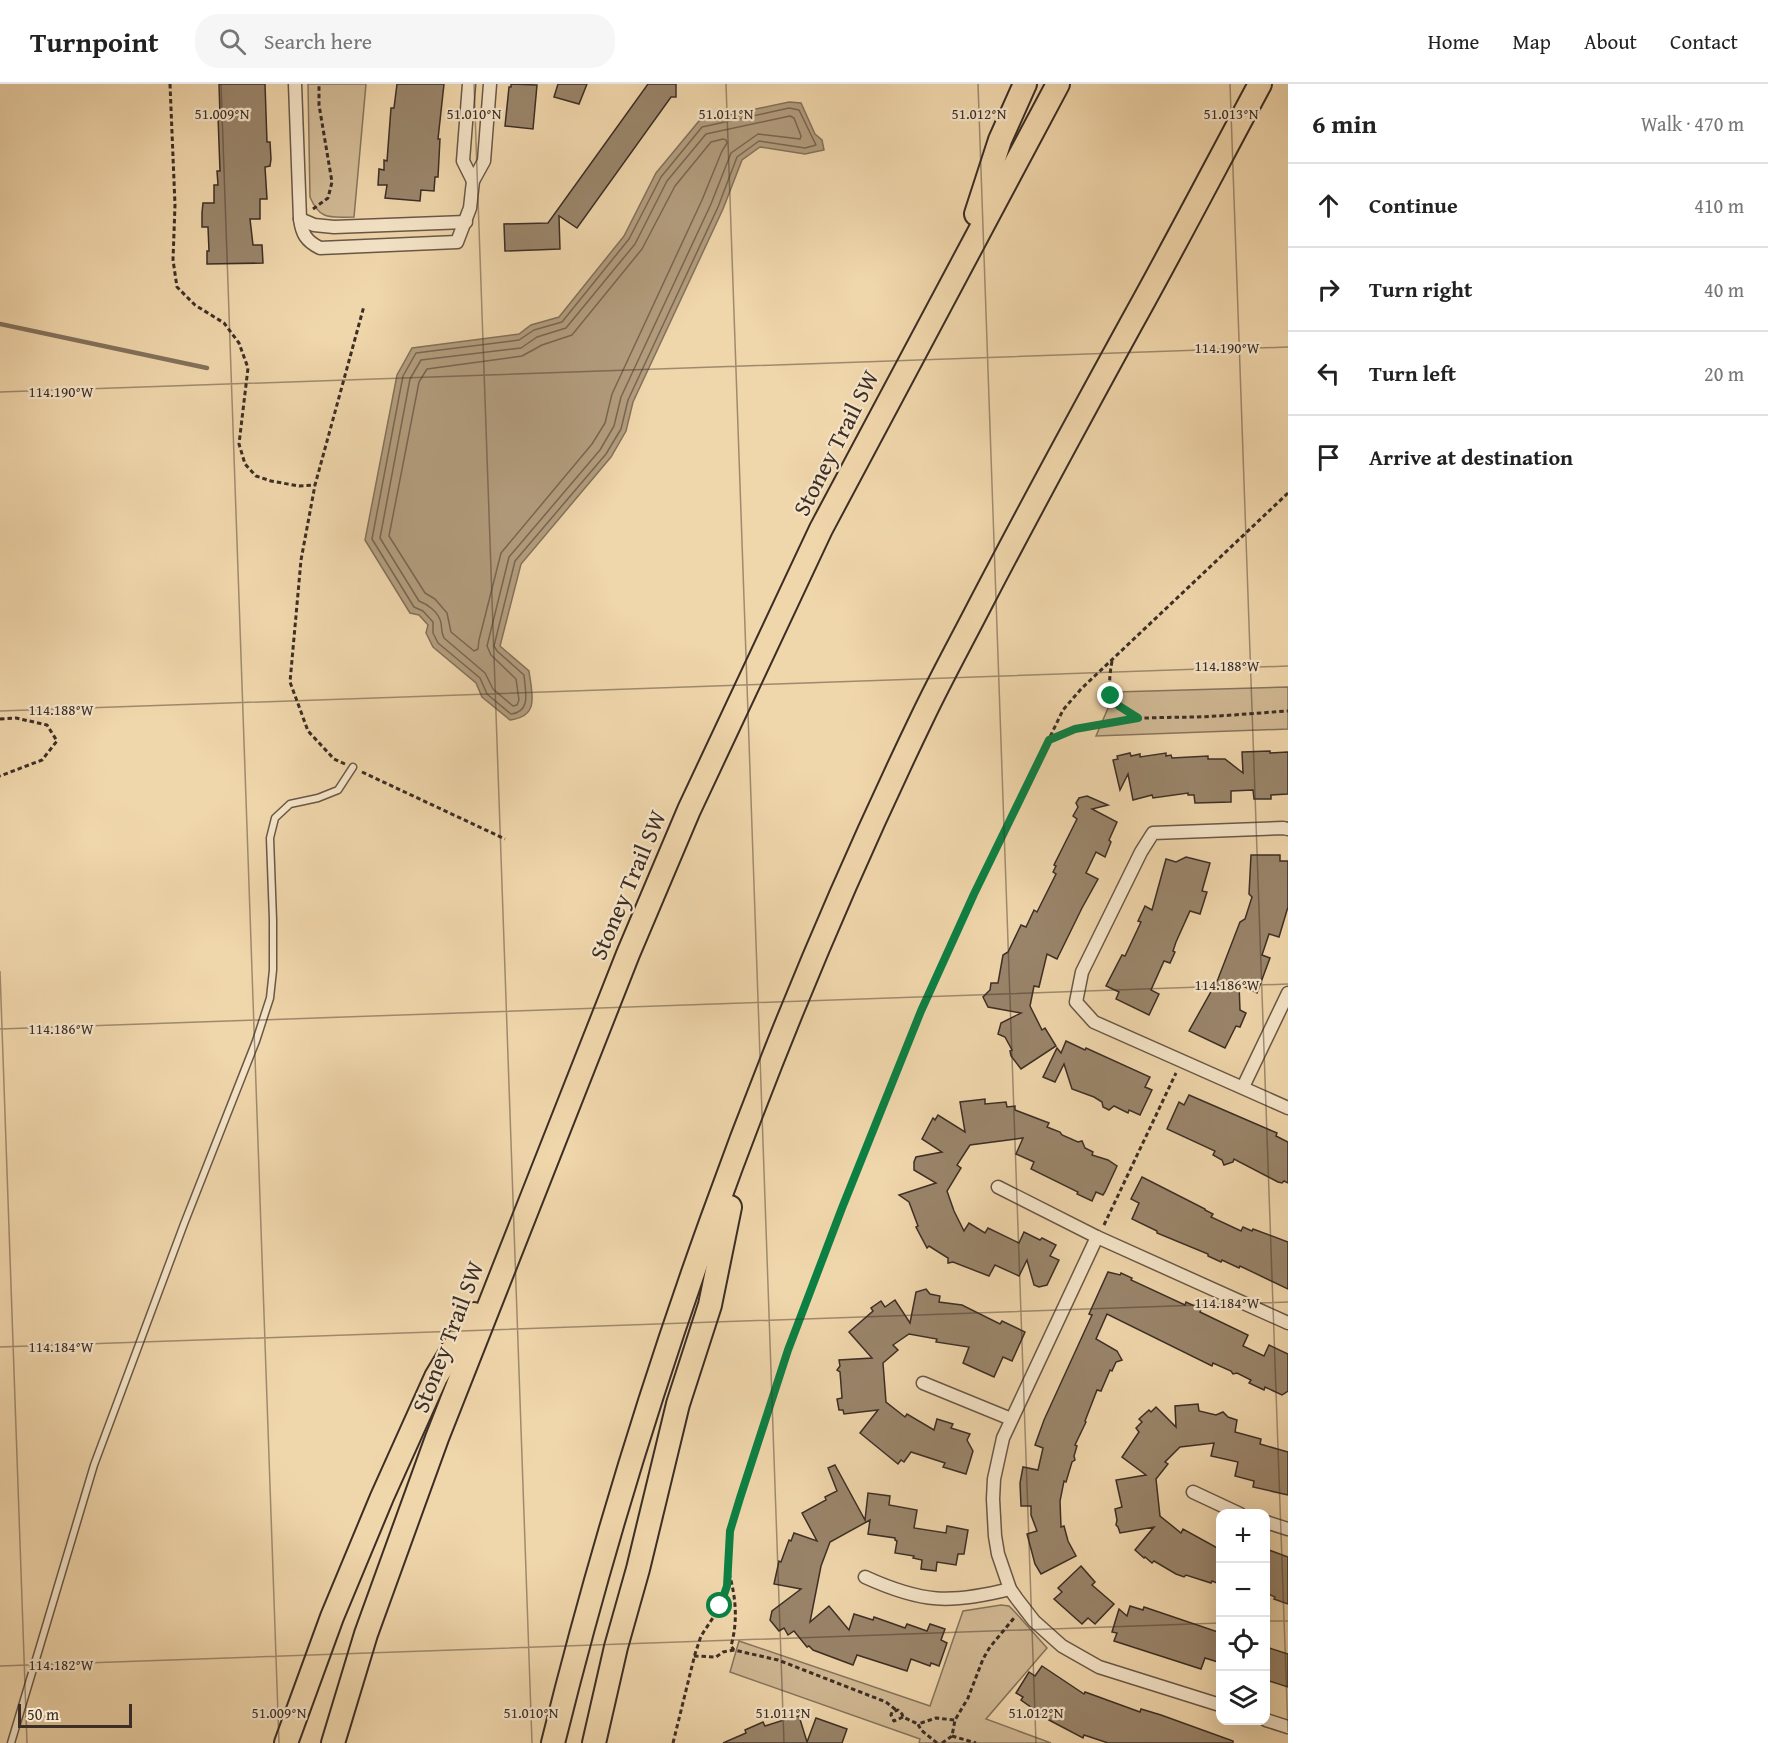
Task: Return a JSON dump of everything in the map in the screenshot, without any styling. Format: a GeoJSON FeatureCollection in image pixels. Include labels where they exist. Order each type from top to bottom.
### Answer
{"type":"FeatureCollection","features":[{"type":"Feature","properties":{"kind":"highway"},"geometry":{"type":"LineString","coordinates":[[957,272],[1000,140],[1025,84]]}},
{"type":"Feature","properties":{"kind":"highway","name":"Stoney Trail SW"},"geometry":{"type":"LineString","coordinates":[[333,1743],[370,1623],[437,1438],[628,954],[689,810],[821,529],[1058,84]]}},
{"type":"Feature","properties":{"kind":"highway"},"geometry":{"type":"LineString","coordinates":[[553,1743],[614,1517],[668,1346],[746,1130],[792,1010],[837,904],[923,716],[1053,465],[1260,84]]}},
{"type":"Feature","properties":{"kind":"highway"},"geometry":{"type":"LineString","coordinates":[[594,1743],[678,1404],[710,1305],[746,1130]]}},
{"type":"Feature","properties":{"kind":"highway"},"geometry":{"type":"LineString","coordinates":[[286,1743],[336,1606],[431,1388],[504,1264]]}},
{"type":"Feature","properties":{"kind":"highway"},"geometry":{"type":"LineString","coordinates":[[601,1743],[616,1647]]}},
{"type":"Feature","properties":{"kind":"street"},"geometry":{"type":"LineString","coordinates":[[295,84],[300,219],[303,234],[311,243],[320,248],[457,242],[470,208],[473,181],[484,161],[490,84]]}},
{"type":"Feature","properties":{"kind":"street"},"geometry":{"type":"LineString","coordinates":[[469,84],[464,161],[473,181]]}},
{"type":"Feature","properties":{"kind":"street"},"geometry":{"type":"LineString","coordinates":[[300,219],[314,225],[334,227],[466,222]]}},
{"type":"Feature","properties":{"kind":"street"},"geometry":{"type":"LineString","coordinates":[[1288,829],[1153,833],[1082,972],[1076,1002],[1094,1022],[1288,1108]]}},
{"type":"Feature","properties":{"kind":"street"},"geometry":{"type":"LineString","coordinates":[[1243,1087],[1288,993]]}},
{"type":"Feature","properties":{"kind":"street"},"geometry":{"type":"LineString","coordinates":[[998,1187],[1097,1237],[1288,1323]]}},
{"type":"Feature","properties":{"kind":"street"},"geometry":{"type":"LineString","coordinates":[[1097,1237],[1011,1419],[998,1458],[993,1499],[997,1545],[1010,1589],[1028,1614],[1046,1633],[1080,1657],[1099,1667],[1216,1703]]}},
{"type":"Feature","properties":{"kind":"street"},"geometry":{"type":"LineString","coordinates":[[923,1383],[1011,1419]]}},
{"type":"Feature","properties":{"kind":"street"},"geometry":{"type":"LineString","coordinates":[[1193,1492],[1229,1509]]}},
{"type":"Feature","properties":{"kind":"street"},"geometry":{"type":"LineString","coordinates":[[1270,1523],[1288,1529]]}},
{"type":"Feature","properties":{"kind":"street"},"geometry":{"type":"LineString","coordinates":[[865,1577],[893,1590],[923,1598],[958,1600],[1010,1589]]}},
{"type":"Feature","properties":{"kind":"street"},"geometry":{"type":"LineString","coordinates":[[1270,1720],[1288,1727]]}},
{"type":"Feature","properties":{"kind":"lane"},"geometry":{"type":"LineString","coordinates":[[11,1743],[94,1465],[184,1224],[256,1041],[270,998],[273,970],[273,920],[270,838],[275,818],[290,804],[318,798],[338,790],[353,767]]}},
{"type":"Feature","properties":{"kind":"path"},"geometry":{"type":"LineString","coordinates":[[170,84],[175,205],[173,260],[177,287],[195,305],[224,323],[239,343],[248,368],[239,444],[245,464],[256,476],[270,481],[299,486],[315,485]]}},
{"type":"Feature","properties":{"kind":"path"},"geometry":{"type":"LineString","coordinates":[[300,219],[328,198],[332,182],[319,105],[319,84]]}},
{"type":"Feature","properties":{"kind":"path"},"geometry":{"type":"LineString","coordinates":[[364,306],[315,485],[300,560],[290,682],[308,731],[334,759],[505,839]]}},
{"type":"Feature","properties":{"kind":"path"},"geometry":{"type":"LineString","coordinates":[[673,1743],[694,1656],[701,1636],[720,1606],[727,1586],[730,1531],[788,1350],[846,1197],[921,1011],[974,894],[1063,710],[1113,659],[1288,493]]}},
{"type":"Feature","properties":{"kind":"path"},"geometry":{"type":"LineString","coordinates":[[1113,659],[1109,686],[1111,696],[1119,706],[1138,718]]}},
{"type":"Feature","properties":{"kind":"path"},"geometry":{"type":"LineString","coordinates":[[1049,740],[1075,729],[1138,718],[1288,711]]}},
{"type":"Feature","properties":{"kind":"path"},"geometry":{"type":"LineString","coordinates":[[0,719],[16,718],[47,725],[57,741],[42,760],[0,776]]}},
{"type":"Feature","properties":{"kind":"path"},"geometry":{"type":"LineString","coordinates":[[1104,1225],[1182,1061]]}},
{"type":"Feature","properties":{"kind":"path"},"geometry":{"type":"LineString","coordinates":[[728,1571],[736,1598],[735,1631],[731,1646],[734,1650]]}},
{"type":"Feature","properties":{"kind":"path"},"geometry":{"type":"LineString","coordinates":[[952,1736],[955,1720],[968,1698],[990,1647],[1017,1614]]}},
{"type":"Feature","properties":{"kind":"path"},"geometry":{"type":"LineString","coordinates":[[694,1656],[717,1657],[723,1652],[734,1650],[778,1660],[886,1702],[901,1712],[903,1718],[918,1724],[936,1718],[955,1720]]}},
{"type":"Feature","properties":{"kind":"path"},"geometry":{"type":"LineString","coordinates":[[896,1710],[892,1712],[892,1719],[898,1721],[903,1718]]}},
{"type":"Feature","properties":{"kind":"path"},"geometry":{"type":"LineString","coordinates":[[918,1724],[921,1730],[940,1743],[952,1736],[976,1743]]}},
{"type":"Feature","properties":{"kind":"shaded area"},"geometry":{"type":"Polygon","coordinates":[[[308,84],[366,84],[354,217],[333,217],[322,214],[310,197],[308,84]]]}},
{"type":"Feature","properties":{"kind":"shaded area"},"geometry":{"type":"Polygon","coordinates":[[[1288,687],[1288,729],[1096,736],[1115,692],[1288,687]]]}},
{"type":"Feature","properties":{"kind":"shaded area"},"geometry":{"type":"Polygon","coordinates":[[[1001,1605],[1009,1606],[1047,1648],[986,1719],[1051,1743],[919,1743],[920,1739],[730,1672],[739,1641],[930,1706],[963,1611],[1001,1605]]]}},
{"type":"Feature","properties":{"kind":"water"},"geometry":{"type":"Polygon","coordinates":[[[789,102],[801,103],[815,134],[822,140],[824,150],[805,154],[760,147],[742,160],[723,209],[633,402],[626,431],[611,457],[521,564],[500,646],[529,671],[532,703],[526,714],[510,720],[482,697],[476,683],[433,647],[426,633],[428,625],[419,615],[410,613],[365,540],[397,375],[412,348],[519,334],[531,325],[559,317],[624,236],[656,173],[699,121],[789,102]]]}},
{"type":"Feature","properties":{"kind":"building"},"geometry":{"type":"Polygon","coordinates":[[[219,84],[265,84],[267,142],[270,142],[271,159],[270,166],[265,167],[267,199],[260,199],[260,219],[250,219],[253,245],[262,245],[263,263],[207,264],[208,227],[202,227],[202,213],[203,203],[214,203],[214,185],[218,185],[217,171],[220,171],[219,84]]]}},
{"type":"Feature","properties":{"kind":"building"},"geometry":{"type":"Polygon","coordinates":[[[397,84],[444,84],[438,139],[440,139],[438,177],[435,177],[434,191],[421,190],[420,201],[385,198],[387,185],[378,185],[379,169],[384,170],[384,160],[387,161],[391,108],[394,108],[397,84]]]}},
{"type":"Feature","properties":{"kind":"building"},"geometry":{"type":"Polygon","coordinates":[[[511,84],[537,85],[533,129],[505,126],[511,84]]]}},
{"type":"Feature","properties":{"kind":"building"},"geometry":{"type":"Polygon","coordinates":[[[558,84],[587,84],[579,104],[554,97],[558,84]]]}},
{"type":"Feature","properties":{"kind":"building"},"geometry":{"type":"Polygon","coordinates":[[[648,84],[676,84],[676,97],[671,97],[577,228],[559,216],[560,249],[505,251],[504,224],[548,223],[648,84]]]}},
{"type":"Feature","properties":{"kind":"building"},"geometry":{"type":"Polygon","coordinates":[[[1270,751],[1270,753],[1288,752],[1288,794],[1271,795],[1271,799],[1254,799],[1253,790],[1231,791],[1231,802],[1195,803],[1194,795],[1188,795],[1188,793],[1153,798],[1152,795],[1133,800],[1128,774],[1120,790],[1113,760],[1118,759],[1117,756],[1130,753],[1131,756],[1140,754],[1140,757],[1166,753],[1166,756],[1171,755],[1172,758],[1208,756],[1208,759],[1225,759],[1243,773],[1242,752],[1270,751]]]}},
{"type":"Feature","properties":{"kind":"building"},"geometry":{"type":"Polygon","coordinates":[[[1087,796],[1108,805],[1092,809],[1117,822],[1105,857],[1096,852],[1086,873],[1098,879],[1057,959],[1047,954],[1039,987],[1034,986],[1030,1006],[1042,1030],[1045,1028],[1056,1046],[1021,1069],[1011,1056],[1010,1051],[1012,1050],[1005,1037],[998,1034],[1001,1023],[1021,1013],[988,1007],[983,997],[990,990],[991,983],[998,983],[1003,955],[1008,952],[1021,925],[1026,927],[1034,910],[1037,912],[1056,874],[1053,872],[1056,866],[1054,865],[1077,819],[1073,816],[1078,807],[1076,803],[1079,798],[1087,796]]]}},
{"type":"Feature","properties":{"kind":"building"},"geometry":{"type":"Polygon","coordinates":[[[1251,855],[1280,855],[1280,861],[1288,861],[1288,907],[1279,937],[1269,934],[1262,955],[1270,958],[1257,993],[1239,984],[1240,1010],[1246,1013],[1240,1027],[1236,1026],[1225,1048],[1189,1031],[1218,979],[1240,922],[1245,919],[1252,897],[1249,894],[1251,855]]]}},
{"type":"Feature","properties":{"kind":"building"},"geometry":{"type":"Polygon","coordinates":[[[1186,857],[1210,863],[1202,891],[1207,892],[1200,914],[1190,911],[1176,942],[1170,963],[1164,961],[1151,990],[1159,994],[1149,1015],[1116,999],[1119,992],[1106,986],[1122,955],[1125,956],[1141,922],[1138,921],[1145,906],[1152,910],[1166,859],[1176,862],[1186,857]]]}},
{"type":"Feature","properties":{"kind":"building"},"geometry":{"type":"Polygon","coordinates":[[[1066,1041],[1150,1077],[1145,1087],[1152,1090],[1140,1115],[1129,1110],[1128,1113],[1114,1106],[1109,1110],[1094,1097],[1072,1089],[1064,1064],[1055,1082],[1043,1077],[1057,1048],[1061,1053],[1066,1041]]]}},
{"type":"Feature","properties":{"kind":"building"},"geometry":{"type":"Polygon","coordinates":[[[1189,1095],[1277,1133],[1276,1136],[1288,1142],[1288,1183],[1278,1182],[1234,1159],[1233,1162],[1224,1165],[1222,1160],[1213,1155],[1215,1151],[1167,1129],[1179,1102],[1184,1105],[1189,1095]]]}},
{"type":"Feature","properties":{"kind":"building"},"geometry":{"type":"Polygon","coordinates":[[[985,1099],[985,1104],[1006,1102],[1007,1107],[1015,1106],[1015,1110],[1049,1123],[1047,1127],[1078,1142],[1082,1141],[1085,1148],[1093,1152],[1092,1155],[1108,1160],[1117,1166],[1103,1195],[1096,1192],[1092,1201],[1031,1169],[1034,1162],[1016,1154],[1023,1138],[970,1145],[957,1165],[961,1168],[947,1191],[964,1231],[969,1223],[985,1233],[988,1228],[1019,1243],[1024,1232],[1056,1245],[1050,1256],[1059,1260],[1047,1285],[1039,1287],[1034,1285],[1027,1260],[1019,1276],[995,1265],[989,1276],[953,1262],[948,1263],[948,1258],[929,1246],[927,1248],[916,1227],[918,1226],[909,1202],[899,1195],[936,1183],[914,1170],[916,1157],[942,1152],[922,1139],[933,1118],[935,1120],[938,1115],[965,1132],[960,1102],[985,1099]]]}},
{"type":"Feature","properties":{"kind":"building"},"geometry":{"type":"Polygon","coordinates":[[[1142,1177],[1205,1209],[1213,1214],[1211,1217],[1241,1231],[1243,1227],[1252,1231],[1253,1229],[1288,1242],[1288,1289],[1240,1266],[1239,1268],[1222,1260],[1221,1262],[1132,1219],[1139,1203],[1131,1199],[1142,1177]]]}},
{"type":"Feature","properties":{"kind":"building"},"geometry":{"type":"Polygon","coordinates":[[[1108,1272],[1120,1275],[1121,1273],[1185,1305],[1186,1302],[1201,1309],[1200,1312],[1248,1335],[1243,1346],[1264,1356],[1269,1345],[1288,1354],[1288,1391],[1282,1395],[1265,1387],[1264,1390],[1249,1383],[1251,1380],[1237,1373],[1233,1374],[1213,1363],[1212,1366],[1107,1314],[1096,1339],[1117,1351],[1122,1360],[1116,1362],[1112,1371],[1110,1370],[1101,1391],[1097,1390],[1075,1445],[1077,1446],[1075,1460],[1072,1462],[1066,1482],[1064,1481],[1060,1501],[1061,1527],[1064,1526],[1068,1541],[1076,1556],[1041,1574],[1035,1564],[1027,1534],[1037,1531],[1031,1515],[1031,1506],[1021,1506],[1020,1483],[1023,1467],[1038,1470],[1043,1448],[1035,1445],[1092,1315],[1089,1314],[1108,1272]]]}},
{"type":"Feature","properties":{"kind":"building"},"geometry":{"type":"Polygon","coordinates":[[[926,1289],[930,1294],[940,1296],[939,1302],[962,1305],[1000,1324],[1002,1321],[1025,1332],[1012,1361],[1003,1357],[994,1377],[963,1363],[969,1347],[936,1342],[937,1339],[909,1334],[893,1345],[898,1350],[883,1363],[886,1402],[905,1417],[907,1414],[934,1430],[937,1419],[953,1424],[951,1428],[970,1434],[967,1440],[973,1451],[966,1474],[943,1467],[945,1463],[911,1452],[904,1462],[901,1460],[898,1464],[860,1433],[878,1410],[844,1414],[843,1410],[839,1410],[837,1399],[842,1398],[840,1372],[837,1370],[840,1366],[839,1360],[872,1358],[849,1332],[873,1311],[871,1308],[881,1301],[885,1307],[895,1300],[910,1323],[916,1292],[926,1289]]]}},
{"type":"Feature","properties":{"kind":"building"},"geometry":{"type":"Polygon","coordinates":[[[1198,1404],[1199,1411],[1216,1415],[1223,1412],[1228,1417],[1237,1420],[1235,1432],[1261,1439],[1260,1444],[1288,1452],[1288,1495],[1253,1487],[1254,1481],[1235,1476],[1238,1462],[1211,1456],[1214,1443],[1180,1447],[1165,1462],[1168,1464],[1156,1479],[1160,1516],[1181,1533],[1183,1529],[1216,1547],[1216,1583],[1176,1574],[1154,1561],[1152,1563],[1135,1550],[1154,1527],[1120,1533],[1116,1525],[1115,1509],[1122,1507],[1116,1480],[1146,1475],[1122,1457],[1139,1432],[1136,1428],[1142,1422],[1139,1419],[1156,1407],[1176,1427],[1175,1406],[1198,1404]]]}},
{"type":"Feature","properties":{"kind":"building"},"geometry":{"type":"Polygon","coordinates":[[[835,1465],[865,1520],[868,1493],[890,1496],[889,1505],[917,1510],[914,1528],[946,1533],[947,1526],[968,1530],[964,1554],[958,1554],[956,1565],[937,1562],[936,1571],[921,1569],[922,1560],[913,1558],[914,1556],[895,1553],[897,1541],[895,1538],[868,1534],[870,1520],[830,1542],[821,1566],[810,1622],[829,1606],[849,1630],[854,1614],[873,1620],[874,1617],[905,1628],[907,1624],[927,1631],[930,1624],[945,1629],[941,1640],[947,1643],[939,1666],[931,1663],[930,1666],[911,1659],[907,1671],[857,1655],[853,1665],[807,1647],[794,1631],[788,1635],[784,1628],[779,1631],[770,1620],[772,1611],[801,1589],[774,1584],[779,1561],[781,1562],[794,1533],[817,1541],[802,1513],[837,1491],[828,1468],[835,1465]]]}},
{"type":"Feature","properties":{"kind":"building"},"geometry":{"type":"Polygon","coordinates":[[[1270,1550],[1288,1557],[1288,1604],[1274,1599],[1275,1597],[1270,1595],[1270,1550]]]}},
{"type":"Feature","properties":{"kind":"building"},"geometry":{"type":"Polygon","coordinates":[[[1081,1566],[1095,1582],[1092,1585],[1114,1604],[1095,1624],[1088,1618],[1082,1624],[1054,1599],[1062,1592],[1058,1588],[1081,1566]]]}},
{"type":"Feature","properties":{"kind":"building"},"geometry":{"type":"Polygon","coordinates":[[[1130,1606],[1143,1610],[1144,1607],[1216,1631],[1216,1661],[1205,1658],[1201,1669],[1114,1641],[1117,1633],[1112,1632],[1119,1609],[1127,1616],[1130,1606]]]}},
{"type":"Feature","properties":{"kind":"building"},"geometry":{"type":"Polygon","coordinates":[[[1270,1648],[1288,1654],[1288,1687],[1270,1681],[1270,1648]]]}},
{"type":"Feature","properties":{"kind":"building"},"geometry":{"type":"Polygon","coordinates":[[[1042,1666],[1084,1694],[1085,1692],[1140,1712],[1141,1709],[1161,1715],[1233,1741],[1233,1743],[1108,1743],[1084,1735],[1083,1738],[1049,1720],[1021,1700],[1023,1697],[1016,1693],[1029,1672],[1035,1676],[1042,1666]]]}},
{"type":"Feature","properties":{"kind":"building"},"geometry":{"type":"Polygon","coordinates":[[[786,1715],[792,1718],[799,1716],[807,1742],[816,1718],[847,1729],[842,1743],[723,1743],[746,1733],[745,1730],[763,1722],[765,1726],[784,1720],[786,1715]]]}},
{"type":"Feature","properties":{"kind":"waterway"},"geometry":{"type":"LineString","coordinates":[[0,324],[207,368]]}},
{"type":"Feature","properties":{"kind":"route"},"geometry":{"type":"LineString","coordinates":[[720,1606],[727,1586],[730,1531],[788,1350],[883,1102],[921,1011],[974,894],[1049,740],[1075,729],[1138,718],[1126,712],[1111,696]]}}]}
